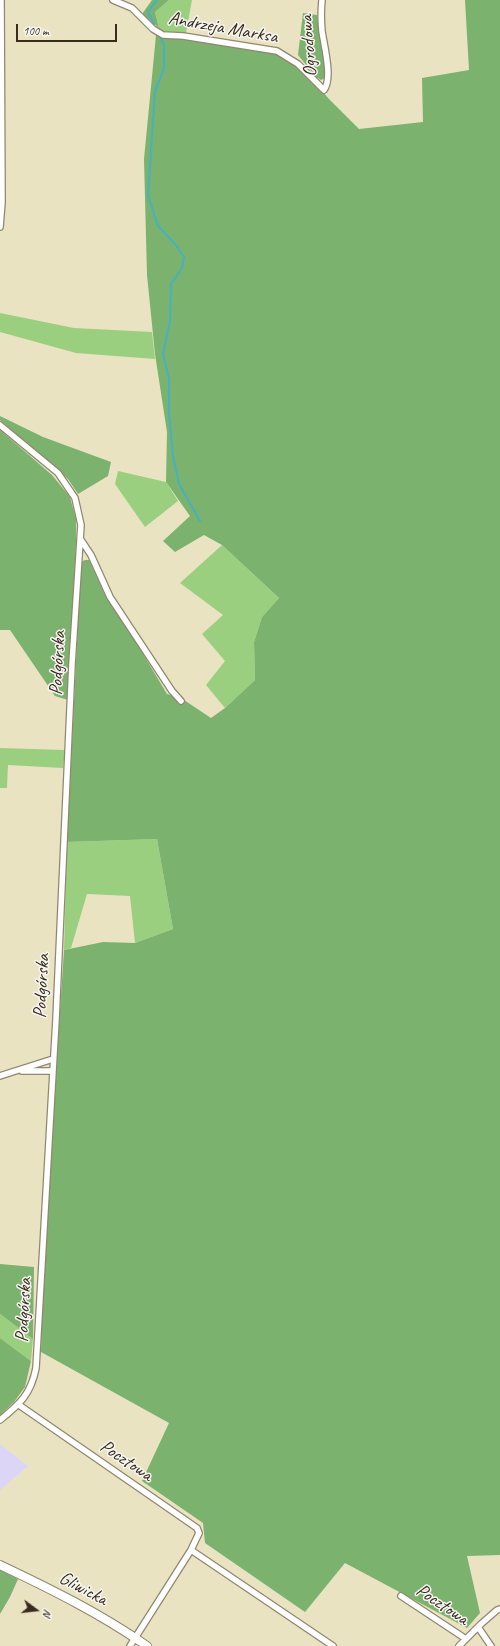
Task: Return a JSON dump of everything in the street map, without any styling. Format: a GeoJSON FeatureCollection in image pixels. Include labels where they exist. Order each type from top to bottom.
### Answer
{"type":"FeatureCollection","features":[{"type":"Feature","properties":{"kind":"main road","name":"Gliwicka"},"geometry":{"type":"LineString","coordinates":[[0,1564],[58,1593],[107,1620],[147,1646]]}},
{"type":"Feature","properties":{"kind":"street"},"geometry":{"type":"LineString","coordinates":[[0,227],[2,202],[1,0]]}},
{"type":"Feature","properties":{"kind":"street","name":"Andrzeja Marksa"},"geometry":{"type":"LineString","coordinates":[[113,0],[132,8],[153,30],[163,35],[183,36],[277,51],[298,64],[324,90]]}},
{"type":"Feature","properties":{"kind":"street","name":"Ogrodowa"},"geometry":{"type":"LineString","coordinates":[[322,0],[322,30],[328,75],[327,87],[324,90]]}},
{"type":"Feature","properties":{"kind":"street","name":"Podgórska"},"geometry":{"type":"LineString","coordinates":[[0,424],[51,466],[67,484],[75,498],[80,516],[81,540],[72,664],[36,1368],[29,1390],[19,1405],[0,1420]]}},
{"type":"Feature","properties":{"kind":"street"},"geometry":{"type":"LineString","coordinates":[[81,540],[91,555],[110,597],[172,691],[181,701]]}},
{"type":"Feature","properties":{"kind":"street"},"geometry":{"type":"LineString","coordinates":[[0,1076],[53,1059]]}},
{"type":"Feature","properties":{"kind":"street"},"geometry":{"type":"LineString","coordinates":[[16,1071],[52,1071]]}},
{"type":"Feature","properties":{"kind":"street","name":"Pocztowa"},"geometry":{"type":"LineString","coordinates":[[19,1405],[197,1528],[199,1533],[191,1550],[130,1646]]}},
{"type":"Feature","properties":{"kind":"street"},"geometry":{"type":"LineString","coordinates":[[191,1550],[333,1646]]}},
{"type":"Feature","properties":{"kind":"street","name":"Pocztowa"},"geometry":{"type":"LineString","coordinates":[[401,1596],[466,1639]]}},
{"type":"Feature","properties":{"kind":"street"},"geometry":{"type":"LineString","coordinates":[[460,1646],[478,1627],[500,1609]]}},
{"type":"Feature","properties":{"kind":"street"},"geometry":{"type":"LineString","coordinates":[[478,1627],[491,1646]]}},
{"type":"Feature","properties":{"kind":"shaded area"},"geometry":{"type":"Polygon","coordinates":[[[0,1444],[28,1466],[0,1490],[0,1444]]]}},
{"type":"Feature","properties":{"kind":"green space"},"geometry":{"type":"Polygon","coordinates":[[[152,0],[169,0],[155,12],[159,28],[142,14],[152,0]]]}},
{"type":"Feature","properties":{"kind":"green space"},"geometry":{"type":"Polygon","coordinates":[[[169,0],[192,0],[186,33],[163,32],[159,28],[155,12],[169,0]]]}},
{"type":"Feature","properties":{"kind":"green space"},"geometry":{"type":"Polygon","coordinates":[[[465,0],[500,0],[500,1555],[467,1556],[480,1613],[467,1628],[345,1563],[305,1612],[205,1543],[203,1523],[142,1481],[169,1423],[41,1352],[43,1268],[64,950],[103,942],[135,943],[173,929],[157,839],[67,842],[81,562],[89,560],[106,597],[130,632],[167,694],[184,700],[211,718],[225,708],[255,680],[254,642],[262,617],[279,598],[222,545],[204,535],[175,552],[163,541],[190,516],[166,482],[167,432],[155,354],[147,275],[144,159],[156,35],[197,38],[278,52],[298,64],[329,99],[359,129],[423,122],[422,78],[469,70],[465,0]]]}},
{"type":"Feature","properties":{"kind":"green space"},"geometry":{"type":"Polygon","coordinates":[[[303,13],[317,15],[325,69],[325,78],[321,80],[316,77],[298,55],[303,13]]]}},
{"type":"Feature","properties":{"kind":"green space"},"geometry":{"type":"Polygon","coordinates":[[[0,313],[74,328],[152,332],[155,359],[76,353],[0,332],[0,313]]]}},
{"type":"Feature","properties":{"kind":"green space"},"geometry":{"type":"Polygon","coordinates":[[[0,416],[43,437],[111,462],[108,476],[78,494],[68,479],[0,420],[0,416]]]}},
{"type":"Feature","properties":{"kind":"green space"},"geometry":{"type":"Polygon","coordinates":[[[0,430],[52,475],[70,497],[76,519],[68,700],[55,696],[10,630],[0,630],[0,430]]]}},
{"type":"Feature","properties":{"kind":"green space"},"geometry":{"type":"Polygon","coordinates":[[[118,471],[166,482],[178,501],[145,527],[115,484],[118,471]]]}},
{"type":"Feature","properties":{"kind":"green space"},"geometry":{"type":"Polygon","coordinates":[[[222,545],[279,598],[262,617],[254,642],[255,680],[225,708],[206,685],[225,661],[202,634],[223,615],[180,583],[222,545]]]}},
{"type":"Feature","properties":{"kind":"green space"},"geometry":{"type":"Polygon","coordinates":[[[0,748],[65,750],[63,768],[8,765],[7,788],[0,788],[0,748]]]}},
{"type":"Feature","properties":{"kind":"green space"},"geometry":{"type":"Polygon","coordinates":[[[157,839],[173,929],[135,943],[130,896],[87,894],[71,948],[64,950],[67,842],[157,839]]]}},
{"type":"Feature","properties":{"kind":"green space"},"geometry":{"type":"Polygon","coordinates":[[[0,1264],[34,1267],[33,1339],[0,1314],[0,1264]]]}},
{"type":"Feature","properties":{"kind":"green space"},"geometry":{"type":"Polygon","coordinates":[[[0,1314],[33,1339],[31,1361],[0,1338],[0,1314]]]}},
{"type":"Feature","properties":{"kind":"green space"},"geometry":{"type":"Polygon","coordinates":[[[0,1338],[31,1361],[25,1387],[14,1402],[0,1415],[0,1338]]]}},
{"type":"Feature","properties":{"kind":"green space"},"geometry":{"type":"Polygon","coordinates":[[[0,1570],[18,1579],[0,1614],[0,1570]]]}},
{"type":"Feature","properties":{"kind":"waterway"},"geometry":{"type":"LineString","coordinates":[[154,24],[148,12],[157,0]]}},
{"type":"Feature","properties":{"kind":"waterway"},"geometry":{"type":"LineString","coordinates":[[161,39],[164,45],[164,69],[155,91],[148,195],[158,226],[175,244],[184,257],[182,268],[171,284],[170,321],[163,354],[169,378],[169,413],[173,456],[179,484],[200,521]]}}]}
